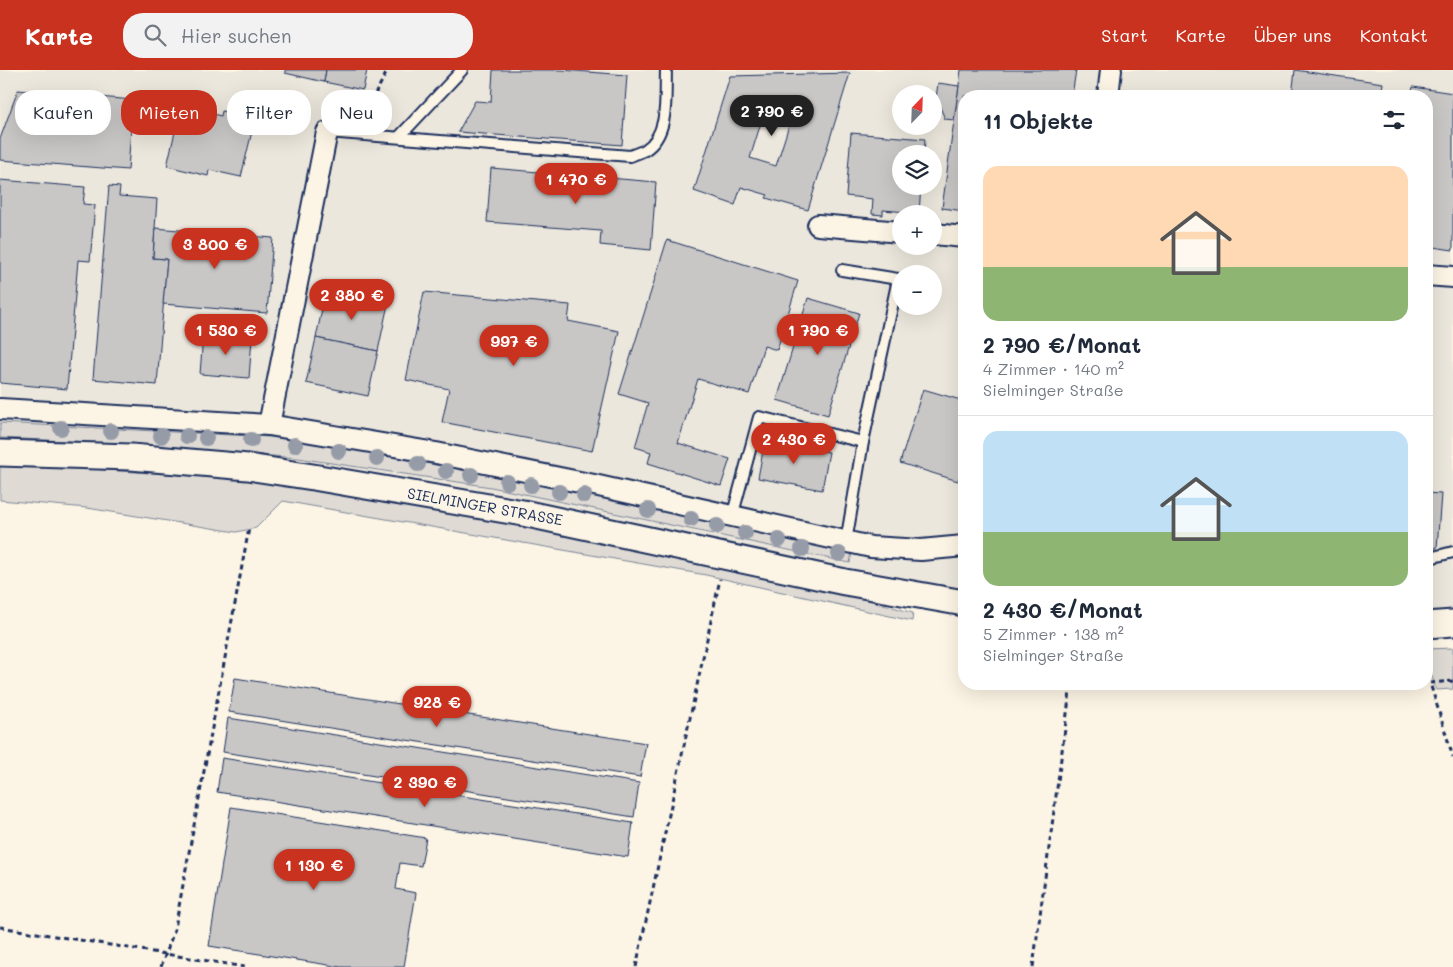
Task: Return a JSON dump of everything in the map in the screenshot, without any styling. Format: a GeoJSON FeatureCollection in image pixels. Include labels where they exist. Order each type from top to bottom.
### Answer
{"type":"FeatureCollection","features":[{"type":"Feature","properties":{"kind":"street"},"geometry":{"type":"LineString","coordinates":[[1109,90],[1111,70]]}},
{"type":"Feature","properties":{"kind":"street"},"geometry":{"type":"LineString","coordinates":[[269,425],[326,135]]}},
{"type":"Feature","properties":{"kind":"street"},"geometry":{"type":"LineString","coordinates":[[818,225],[892,231]]}},
{"type":"Feature","properties":{"kind":"street"},"geometry":{"type":"LineString","coordinates":[[942,235],[958,236]]}},
{"type":"Feature","properties":{"kind":"street"},"geometry":{"type":"LineString","coordinates":[[1433,276],[1453,277]]}},
{"type":"Feature","properties":{"kind":"street"},"geometry":{"type":"LineString","coordinates":[[0,409],[269,425],[436,453],[594,485],[871,547],[921,550],[958,547]]}},
{"type":"Feature","properties":{"kind":"street","name":"SIELMINGER STRASSE"},"geometry":{"type":"LineString","coordinates":[[0,452],[123,456],[248,467],[524,513],[845,582],[958,602]]}},
{"type":"Feature","properties":{"kind":"street"},"geometry":{"type":"LineString","coordinates":[[1433,624],[1453,623]]}},
{"type":"Feature","properties":{"kind":"lane"},"geometry":{"type":"LineString","coordinates":[[399,137],[462,70]]}},
{"type":"Feature","properties":{"kind":"lane"},"geometry":{"type":"LineString","coordinates":[[370,135],[630,156],[645,150],[656,140],[664,123],[666,70]]}},
{"type":"Feature","properties":{"kind":"lane"},"geometry":{"type":"LineString","coordinates":[[842,270],[898,280],[863,442],[846,542]]}},
{"type":"Feature","properties":{"kind":"lane"},"geometry":{"type":"LineString","coordinates":[[732,517],[759,417],[863,442]]}},
{"type":"Feature","properties":{"kind":"lane"},"geometry":{"type":"LineString","coordinates":[[1433,557],[1453,552]]}},
{"type":"Feature","properties":{"kind":"path"},"geometry":{"type":"LineString","coordinates":[[377,90],[388,70]]}},
{"type":"Feature","properties":{"kind":"path"},"geometry":{"type":"LineString","coordinates":[[162,967],[175,928],[249,528]]}},
{"type":"Feature","properties":{"kind":"path"},"geometry":{"type":"LineString","coordinates":[[636,967],[725,556]]}},
{"type":"Feature","properties":{"kind":"path"},"geometry":{"type":"LineString","coordinates":[[1433,683],[1453,681]]}},
{"type":"Feature","properties":{"kind":"path"},"geometry":{"type":"LineString","coordinates":[[1032,967],[1070,690]]}},
{"type":"Feature","properties":{"kind":"path"},"geometry":{"type":"LineString","coordinates":[[1432,690],[1453,756]]}},
{"type":"Feature","properties":{"kind":"path"},"geometry":{"type":"LineString","coordinates":[[0,927],[245,967]]}},
{"type":"Feature","properties":{"kind":"shaded area"},"geometry":{"type":"Polygon","coordinates":[[[0,70],[1453,70],[1453,623],[1433,624],[1433,90],[958,90],[958,602],[420,495],[0,453],[0,70]]]}},
{"type":"Feature","properties":{"kind":"shaded area"},"geometry":{"type":"Polygon","coordinates":[[[0,423],[270,437],[328,445],[623,500],[852,552],[850,563],[491,487],[298,458],[115,443],[0,438],[0,423]]]}},
{"type":"Feature","properties":{"kind":"shaded area"},"geometry":{"type":"Polygon","coordinates":[[[0,463],[240,479],[349,491],[512,520],[815,584],[913,613],[912,621],[706,575],[283,501],[256,528],[236,532],[87,508],[0,500],[0,463]]]}},
{"type":"Feature","properties":{"kind":"shaded area"},"geometry":{"type":"Polygon","coordinates":[[[1453,648],[1453,689],[1436,690],[1433,680],[1433,649],[1453,648]]]}},
{"type":"Feature","properties":{"kind":"building"},"geometry":{"type":"Polygon","coordinates":[[[285,70],[326,70],[324,82],[285,73],[285,70]]]}},
{"type":"Feature","properties":{"kind":"building"},"geometry":{"type":"Polygon","coordinates":[[[326,70],[367,70],[363,90],[324,82],[326,70]]]}},
{"type":"Feature","properties":{"kind":"building"},"geometry":{"type":"Polygon","coordinates":[[[493,70],[562,70],[627,75],[622,145],[458,132],[475,101],[491,102],[493,70]]]}},
{"type":"Feature","properties":{"kind":"building"},"geometry":{"type":"Polygon","coordinates":[[[961,70],[1076,70],[1073,90],[958,90],[961,70]]]}},
{"type":"Feature","properties":{"kind":"building"},"geometry":{"type":"Polygon","coordinates":[[[1295,70],[1383,83],[1382,90],[1293,90],[1295,70]]]}},
{"type":"Feature","properties":{"kind":"building"},"geometry":{"type":"Polygon","coordinates":[[[850,73],[808,210],[766,198],[768,195],[741,187],[735,205],[694,191],[730,76],[850,73]],[[764,113],[750,158],[776,166],[790,122],[764,113]]]}},
{"type":"Feature","properties":{"kind":"building"},"geometry":{"type":"Polygon","coordinates":[[[938,83],[959,86],[954,120],[945,119],[942,112],[942,85],[938,85],[938,83]]]}},
{"type":"Feature","properties":{"kind":"building"},"geometry":{"type":"Polygon","coordinates":[[[1413,87],[1433,90],[1412,90],[1413,87]]]}},
{"type":"Feature","properties":{"kind":"building"},"geometry":{"type":"Polygon","coordinates":[[[1433,90],[1453,93],[1453,250],[1433,247],[1433,90]]]}},
{"type":"Feature","properties":{"kind":"building"},"geometry":{"type":"Polygon","coordinates":[[[958,92],[958,210],[942,208],[958,92]]]}},
{"type":"Feature","properties":{"kind":"building"},"geometry":{"type":"Polygon","coordinates":[[[15,98],[15,135],[111,135],[111,98],[121,99],[121,135],[130,135],[128,170],[0,160],[0,139],[15,98]]]}},
{"type":"Feature","properties":{"kind":"building"},"geometry":{"type":"Polygon","coordinates":[[[222,111],[227,112],[227,135],[251,135],[241,177],[209,170],[208,176],[167,166],[174,135],[217,135],[217,115],[221,116],[222,111]]]}},
{"type":"Feature","properties":{"kind":"building"},"geometry":{"type":"Polygon","coordinates":[[[851,133],[925,139],[925,145],[892,145],[892,195],[920,195],[920,205],[892,205],[892,211],[883,210],[883,215],[872,214],[873,199],[846,196],[851,133]]]}},
{"type":"Feature","properties":{"kind":"building"},"geometry":{"type":"Polygon","coordinates":[[[491,168],[656,182],[651,250],[600,245],[601,231],[487,222],[491,168]]]}},
{"type":"Feature","properties":{"kind":"building"},"geometry":{"type":"Polygon","coordinates":[[[0,180],[85,187],[83,204],[95,205],[90,261],[78,260],[67,389],[0,383],[0,180]]]}},
{"type":"Feature","properties":{"kind":"building"},"geometry":{"type":"Polygon","coordinates":[[[109,186],[120,187],[119,196],[157,199],[153,258],[167,259],[157,385],[93,379],[109,186]]]}},
{"type":"Feature","properties":{"kind":"building"},"geometry":{"type":"Polygon","coordinates":[[[155,228],[273,238],[267,313],[163,304],[167,259],[153,258],[155,228]]]}},
{"type":"Feature","properties":{"kind":"building"},"geometry":{"type":"Polygon","coordinates":[[[667,240],[798,281],[777,350],[764,346],[749,394],[698,379],[678,443],[730,459],[721,486],[648,463],[651,452],[635,447],[648,403],[619,394],[667,240]]]}},
{"type":"Feature","properties":{"kind":"building"},"geometry":{"type":"Polygon","coordinates":[[[326,290],[388,304],[378,351],[316,338],[326,290]]]}},
{"type":"Feature","properties":{"kind":"building"},"geometry":{"type":"Polygon","coordinates":[[[424,292],[570,305],[568,321],[619,331],[592,451],[442,422],[449,389],[406,380],[424,292]]]}},
{"type":"Feature","properties":{"kind":"building"},"geometry":{"type":"Polygon","coordinates":[[[808,298],[859,313],[828,415],[777,400],[808,298]]]}},
{"type":"Feature","properties":{"kind":"building"},"geometry":{"type":"Polygon","coordinates":[[[203,335],[252,338],[249,378],[200,374],[203,335]]]}},
{"type":"Feature","properties":{"kind":"building"},"geometry":{"type":"Polygon","coordinates":[[[316,338],[378,351],[368,396],[306,383],[316,338]]]}},
{"type":"Feature","properties":{"kind":"building"},"geometry":{"type":"Polygon","coordinates":[[[923,389],[958,399],[958,481],[900,463],[923,389]]]}},
{"type":"Feature","properties":{"kind":"building"},"geometry":{"type":"Polygon","coordinates":[[[765,440],[829,452],[822,490],[758,478],[765,440]]]}},
{"type":"Feature","properties":{"kind":"building"},"geometry":{"type":"Polygon","coordinates":[[[1433,493],[1441,494],[1437,548],[1433,548],[1433,493]]]}},
{"type":"Feature","properties":{"kind":"building"},"geometry":{"type":"Polygon","coordinates":[[[235,678],[646,743],[640,777],[229,712],[235,678]]]}},
{"type":"Feature","properties":{"kind":"building"},"geometry":{"type":"Polygon","coordinates":[[[228,718],[639,783],[634,817],[223,752],[228,718]]]}},
{"type":"Feature","properties":{"kind":"building"},"geometry":{"type":"Polygon","coordinates":[[[222,758],[633,823],[628,857],[217,792],[222,758]]]}},
{"type":"Feature","properties":{"kind":"building"},"geometry":{"type":"Polygon","coordinates":[[[231,807],[426,838],[421,866],[400,863],[396,889],[416,893],[404,967],[341,967],[209,946],[231,807]]]}}]}
